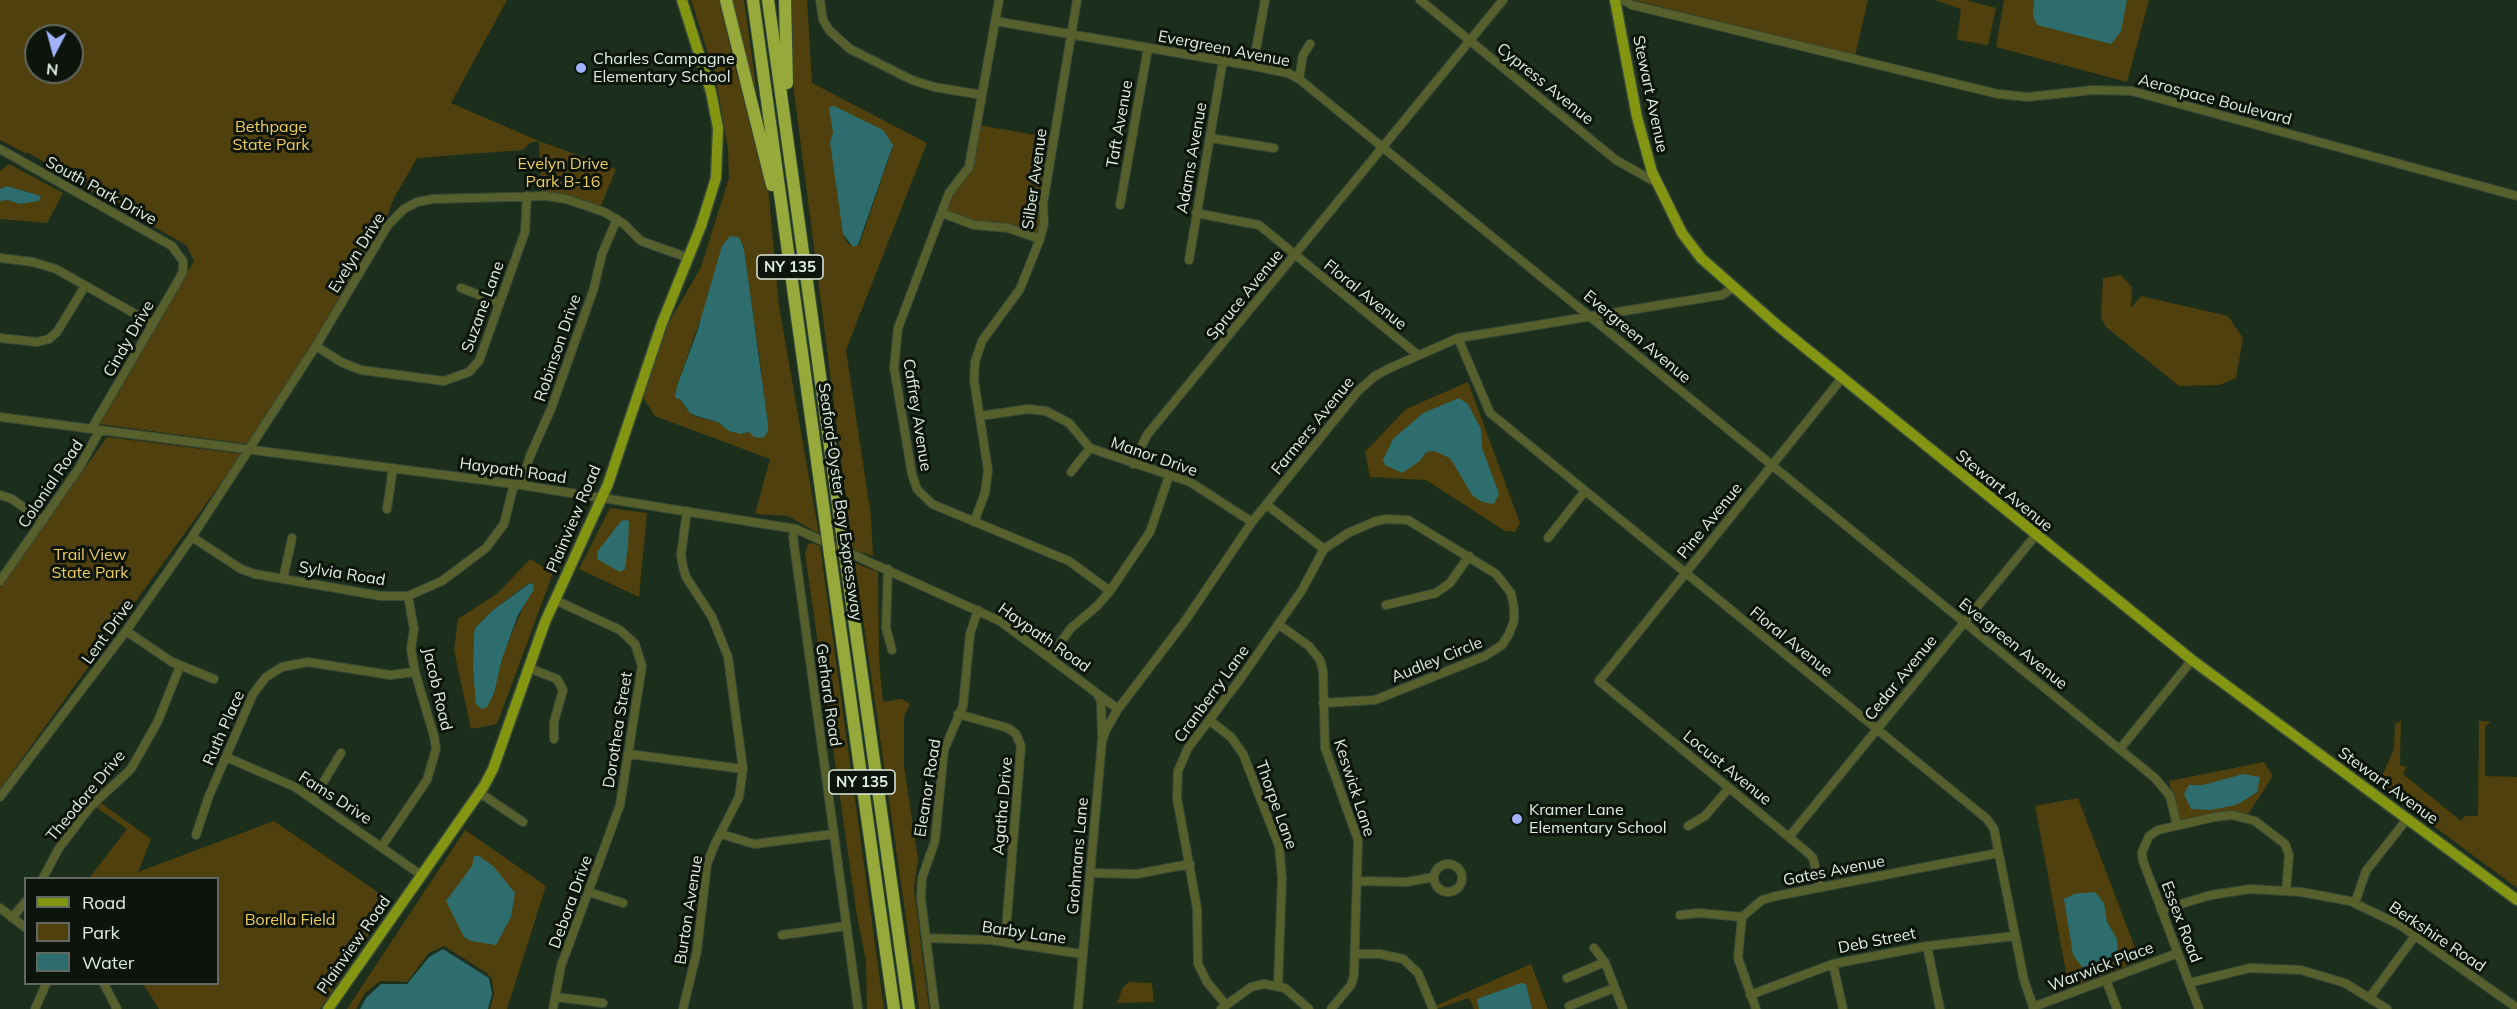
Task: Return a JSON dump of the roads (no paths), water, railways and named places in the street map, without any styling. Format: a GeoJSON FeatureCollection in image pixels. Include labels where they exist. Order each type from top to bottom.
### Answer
{"type":"FeatureCollection","features":[{"type":"Feature","properties":{"kind":"highway"},"geometry":{"type":"LineString","coordinates":[[726,0],[787,245]]}},
{"type":"Feature","properties":{"kind":"highway","name":"Seaford-Oyster Bay Expressway"},"geometry":{"type":"LineString","coordinates":[[753,0],[894,1009]]}},
{"type":"Feature","properties":{"kind":"highway","name":"Seaford-Oyster Bay Expressway"},"geometry":{"type":"LineString","coordinates":[[768,0],[909,1009]]}},
{"type":"Feature","properties":{"kind":"highway"},"geometry":{"type":"LineString","coordinates":[[786,0],[789,144]]}},
{"type":"Feature","properties":{"kind":"main road","name":"Plainview Road"},"geometry":{"type":"LineString","coordinates":[[328,1009],[480,793],[493,769],[555,600],[601,498],[662,323],[689,258],[716,178],[718,128],[711,92],[682,0]]}},
{"type":"Feature","properties":{"kind":"main road","name":"Stewart Avenue"},"geometry":{"type":"LineString","coordinates":[[1615,0],[1642,140],[1657,183],[1683,233],[1701,258],[1733,288],[1842,378],[2035,536],[2192,660],[2517,900]]}},
{"type":"Feature","properties":{"kind":"street"},"geometry":{"type":"LineString","coordinates":[[820,0],[823,20],[829,30],[850,49],[912,80],[934,87],[982,95]]}},
{"type":"Feature","properties":{"kind":"street","name":"Caffrey Avenue"},"geometry":{"type":"LineString","coordinates":[[999,0],[969,167],[949,193],[897,328],[894,368],[916,489],[932,504],[1069,561],[1110,591]]}},
{"type":"Feature","properties":{"kind":"street","name":"Silber Avenue"},"geometry":{"type":"LineString","coordinates":[[974,522],[985,493],[988,470],[974,380],[978,350],[992,323],[1020,289],[1040,239],[1044,224],[1042,204],[1077,0]]}},
{"type":"Feature","properties":{"kind":"street"},"geometry":{"type":"LineString","coordinates":[[1253,66],[1265,0]]}},
{"type":"Feature","properties":{"kind":"street","name":"Cypress Avenue"},"geometry":{"type":"LineString","coordinates":[[1420,0],[1616,160],[1657,183]]}},
{"type":"Feature","properties":{"kind":"street","name":"Spruce Avenue"},"geometry":{"type":"LineString","coordinates":[[1133,464],[1147,435],[1503,0]]}},
{"type":"Feature","properties":{"kind":"street","name":"Aerospace Boulevard"},"geometry":{"type":"LineString","coordinates":[[1623,0],[1632,5],[1998,94],[2028,97],[2092,90],[2132,91],[2517,196]]}},
{"type":"Feature","properties":{"kind":"street","name":"Evergreen Avenue"},"geometry":{"type":"LineString","coordinates":[[995,21],[1223,60],[1288,73],[1299,79],[2120,749],[2164,787],[2170,796],[2177,825]]}},
{"type":"Feature","properties":{"kind":"street"},"geometry":{"type":"LineString","coordinates":[[1299,79],[1303,55],[1310,44]]}},
{"type":"Feature","properties":{"kind":"street","name":"Taft Avenue"},"geometry":{"type":"LineString","coordinates":[[1120,205],[1148,48]]}},
{"type":"Feature","properties":{"kind":"street","name":"Adams Avenue"},"geometry":{"type":"LineString","coordinates":[[1189,260],[1223,60]]}},
{"type":"Feature","properties":{"kind":"street"},"geometry":{"type":"LineString","coordinates":[[1210,138],[1274,148]]}},
{"type":"Feature","properties":{"kind":"street","name":"South Park Drive"},"geometry":{"type":"LineString","coordinates":[[1,153],[172,246],[183,261]]}},
{"type":"Feature","properties":{"kind":"street","name":"Evelyn Drive"},"geometry":{"type":"LineString","coordinates":[[251,449],[388,225],[404,209],[417,202],[433,199],[527,196],[566,199],[617,219],[641,241],[689,258]]}},
{"type":"Feature","properties":{"kind":"street","name":"Suzane Lane"},"geometry":{"type":"LineString","coordinates":[[316,346],[361,370],[451,380],[469,372],[478,361],[525,232],[527,196]]}},
{"type":"Feature","properties":{"kind":"street"},"geometry":{"type":"LineString","coordinates":[[942,213],[974,225],[1008,228],[1040,239]]}},
{"type":"Feature","properties":{"kind":"street","name":"Floral Avenue"},"geometry":{"type":"LineString","coordinates":[[1196,213],[1255,223],[1418,355]]}},
{"type":"Feature","properties":{"kind":"street","name":"Robinson Drive"},"geometry":{"type":"LineString","coordinates":[[517,485],[551,409],[594,288],[602,254],[617,219]]}},
{"type":"Feature","properties":{"kind":"street"},"geometry":{"type":"LineString","coordinates":[[0,258],[45,265],[153,324]]}},
{"type":"Feature","properties":{"kind":"street","name":"Cindy Drive"},"geometry":{"type":"LineString","coordinates":[[96,429],[183,271],[183,261]]}},
{"type":"Feature","properties":{"kind":"street"},"geometry":{"type":"LineString","coordinates":[[0,338],[37,342],[49,339],[57,332],[85,286]]}},
{"type":"Feature","properties":{"kind":"street"},"geometry":{"type":"LineString","coordinates":[[461,288],[500,303]]}},
{"type":"Feature","properties":{"kind":"street","name":"Farmers Avenue"},"geometry":{"type":"LineString","coordinates":[[1118,709],[1185,621],[1252,522],[1366,382],[1418,355],[1458,338],[1722,295],[1733,288]]}},
{"type":"Feature","properties":{"kind":"street","name":"Floral Avenue"},"geometry":{"type":"LineString","coordinates":[[1458,338],[1490,413],[1987,819],[1994,830],[2024,980],[2034,1008]]}},
{"type":"Feature","properties":{"kind":"street","name":"Pine Avenue"},"geometry":{"type":"LineString","coordinates":[[1599,681],[1842,378]]}},
{"type":"Feature","properties":{"kind":"street","name":"Manor Drive"},"geometry":{"type":"LineString","coordinates":[[980,416],[1028,409],[1046,411],[1069,423],[1090,448],[1197,486],[1252,522]]}},
{"type":"Feature","properties":{"kind":"street","name":"Haypath Road"},"geometry":{"type":"LineString","coordinates":[[0,417],[517,485],[796,529],[1000,621],[1118,709]]}},
{"type":"Feature","properties":{"kind":"street","name":"Colonial Road"},"geometry":{"type":"LineString","coordinates":[[0,581],[79,468],[96,429]]}},
{"type":"Feature","properties":{"kind":"street"},"geometry":{"type":"LineString","coordinates":[[1071,472],[1090,448]]}},
{"type":"Feature","properties":{"kind":"street","name":"Lent Drive"},"geometry":{"type":"LineString","coordinates":[[0,797],[126,631],[251,449]]}},
{"type":"Feature","properties":{"kind":"street"},"geometry":{"type":"LineString","coordinates":[[387,509],[393,468]]}},
{"type":"Feature","properties":{"kind":"street"},"geometry":{"type":"LineString","coordinates":[[1050,657],[1071,628],[1097,606],[1110,591],[1150,532],[1169,476]]}},
{"type":"Feature","properties":{"kind":"street","name":"Sylvia Road"},"geometry":{"type":"LineString","coordinates":[[192,537],[241,569],[283,579],[381,596],[408,596],[442,581],[486,548],[504,524],[517,485]]}},
{"type":"Feature","properties":{"kind":"street"},"geometry":{"type":"LineString","coordinates":[[1548,537],[1585,491]]}},
{"type":"Feature","properties":{"kind":"street"},"geometry":{"type":"LineString","coordinates":[[0,495],[12,499],[43,521]]}},
{"type":"Feature","properties":{"kind":"street"},"geometry":{"type":"LineString","coordinates":[[1267,505],[1324,549]]}},
{"type":"Feature","properties":{"kind":"street","name":"Burton Avenue"},"geometry":{"type":"LineString","coordinates":[[683,1009],[698,951],[707,864],[740,797],[743,769],[728,657],[712,617],[682,567],[681,555],[687,511]]}},
{"type":"Feature","properties":{"kind":"street","name":"Audley Circle"},"geometry":{"type":"LineString","coordinates":[[1323,703],[1375,700],[1485,656],[1502,645],[1514,621],[1511,593],[1496,574],[1424,528],[1401,519],[1388,519],[1362,526],[1324,549]]}},
{"type":"Feature","properties":{"kind":"street","name":"Gerhard Road"},"geometry":{"type":"LineString","coordinates":[[796,529],[793,537],[858,1009]]}},
{"type":"Feature","properties":{"kind":"street","name":"Cedar Avenue"},"geometry":{"type":"LineString","coordinates":[[1789,837],[2035,536]]}},
{"type":"Feature","properties":{"kind":"street"},"geometry":{"type":"LineString","coordinates":[[283,579],[292,538]]}},
{"type":"Feature","properties":{"kind":"street","name":"Cranberry Lane"},"geometry":{"type":"LineString","coordinates":[[1224,1007],[1198,964],[1197,908],[1177,798],[1178,771],[1188,748],[1302,590],[1324,549]]}},
{"type":"Feature","properties":{"kind":"street"},"geometry":{"type":"LineString","coordinates":[[1386,605],[1436,593],[1450,583],[1469,556]]}},
{"type":"Feature","properties":{"kind":"street"},"geometry":{"type":"LineString","coordinates":[[888,569],[886,628],[892,650]]}},
{"type":"Feature","properties":{"kind":"street","name":"Jacob Road"},"geometry":{"type":"LineString","coordinates":[[382,846],[427,780],[435,759],[434,736],[415,672],[411,649],[414,629],[408,596]]}},
{"type":"Feature","properties":{"kind":"street","name":"Dorothea Street"},"geometry":{"type":"LineString","coordinates":[[555,600],[620,630],[631,639],[638,650],[642,666],[620,805]]}},
{"type":"Feature","properties":{"kind":"street","name":"Eleanor Road"},"geometry":{"type":"LineString","coordinates":[[935,1009],[921,899],[922,878],[935,841],[944,750],[965,694],[970,634],[978,610]]}},
{"type":"Feature","properties":{"kind":"street","name":"Keswick Lane"},"geometry":{"type":"LineString","coordinates":[[1278,624],[1310,646],[1320,660],[1323,671],[1325,748],[1358,840],[1357,954],[1351,985],[1331,1009]]}},
{"type":"Feature","properties":{"kind":"street"},"geometry":{"type":"LineString","coordinates":[[126,631],[180,666],[214,679]]}},
{"type":"Feature","properties":{"kind":"street"},"geometry":{"type":"LineString","coordinates":[[2120,749],[2192,660]]}},
{"type":"Feature","properties":{"kind":"street","name":"Ruth Place"},"geometry":{"type":"LineString","coordinates":[[196,835],[209,796],[253,694],[266,677],[282,667],[308,662],[390,675],[415,672]]}},
{"type":"Feature","properties":{"kind":"street","name":"Theodore Drive"},"geometry":{"type":"LineString","coordinates":[[44,877],[59,848],[92,806],[131,769],[158,721],[180,666]]}},
{"type":"Feature","properties":{"kind":"street"},"geometry":{"type":"LineString","coordinates":[[529,668],[557,679],[563,690],[554,722],[554,739]]}},
{"type":"Feature","properties":{"kind":"street","name":"Locust Avenue"},"geometry":{"type":"LineString","coordinates":[[1599,681],[1814,858],[1820,888]]}},
{"type":"Feature","properties":{"kind":"street"},"geometry":{"type":"LineString","coordinates":[[1098,693],[1101,702],[1102,741]]}},
{"type":"Feature","properties":{"kind":"street","name":"Grohmans Lane"},"geometry":{"type":"LineString","coordinates":[[1078,1009],[1102,741],[1118,709]]}},
{"type":"Feature","properties":{"kind":"street","name":"Agatha Drive"},"geometry":{"type":"LineString","coordinates":[[958,714],[1008,728],[1016,734],[1021,746],[1005,942]]}},
{"type":"Feature","properties":{"kind":"street","name":"Thorpe Lane"},"geometry":{"type":"LineString","coordinates":[[1209,720],[1231,737],[1243,754],[1279,846],[1282,878],[1278,985]]}},
{"type":"Feature","properties":{"kind":"street"},"geometry":{"type":"LineString","coordinates":[[313,800],[341,753]]}},
{"type":"Feature","properties":{"kind":"street"},"geometry":{"type":"LineString","coordinates":[[628,754],[743,769]]}},
{"type":"Feature","properties":{"kind":"street","name":"Fams Drive"},"geometry":{"type":"LineString","coordinates":[[226,757],[283,781],[382,846],[421,875]]}},
{"type":"Feature","properties":{"kind":"street"},"geometry":{"type":"LineString","coordinates":[[1688,825],[1703,818],[1729,788]]}},
{"type":"Feature","properties":{"kind":"street"},"geometry":{"type":"LineString","coordinates":[[480,793],[523,822]]}},
{"type":"Feature","properties":{"kind":"street","name":"Debora Drive"},"geometry":{"type":"LineString","coordinates":[[553,1009],[561,966],[620,805]]}},
{"type":"Feature","properties":{"kind":"street"},"geometry":{"type":"LineString","coordinates":[[2177,825],[2232,815],[2255,821],[2285,844],[2289,855],[2286,891]]}},
{"type":"Feature","properties":{"kind":"street"},"geometry":{"type":"LineString","coordinates":[[2355,903],[2366,871],[2407,819]]}},
{"type":"Feature","properties":{"kind":"street","name":"Essex Road"},"geometry":{"type":"LineString","coordinates":[[2177,825],[2158,830],[2149,836],[2144,844],[2143,861],[2199,1009]]}},
{"type":"Feature","properties":{"kind":"street"},"geometry":{"type":"LineString","coordinates":[[721,834],[754,844],[834,834]]}},
{"type":"Feature","properties":{"kind":"street","name":"Gates Avenue"},"geometry":{"type":"LineString","coordinates":[[1742,916],[1762,900],[1998,853]]}},
{"type":"Feature","properties":{"kind":"street"},"geometry":{"type":"LineString","coordinates":[[1090,873],[1137,874],[1190,864]]}},
{"type":"Feature","properties":{"kind":"street"},"geometry":{"type":"LineString","coordinates":[[1359,881],[1407,882],[1434,877]]}},
{"type":"Feature","properties":{"kind":"street","name":"Berkshire Road"},"geometry":{"type":"LineString","coordinates":[[2162,910],[2236,890],[2286,891],[2355,903],[2400,925],[2517,1008]]}},
{"type":"Feature","properties":{"kind":"street"},"geometry":{"type":"LineString","coordinates":[[589,892],[623,903]]}},
{"type":"Feature","properties":{"kind":"street"},"geometry":{"type":"LineString","coordinates":[[12,918],[24,903]]}},
{"type":"Feature","properties":{"kind":"street"},"geometry":{"type":"LineString","coordinates":[[0,908],[24,927]]}},
{"type":"Feature","properties":{"kind":"street"},"geometry":{"type":"LineString","coordinates":[[1680,915],[1699,913],[1742,916],[1738,958],[1756,1009]]}},
{"type":"Feature","properties":{"kind":"street"},"geometry":{"type":"LineString","coordinates":[[782,935],[846,926]]}},
{"type":"Feature","properties":{"kind":"street","name":"Deb Street"},"geometry":{"type":"LineString","coordinates":[[1750,995],[1833,964],[1927,946],[2015,936]]}},
{"type":"Feature","properties":{"kind":"street"},"geometry":{"type":"LineString","coordinates":[[2370,997],[2415,936]]}},
{"type":"Feature","properties":{"kind":"street","name":"Barby Lane"},"geometry":{"type":"LineString","coordinates":[[926,938],[1005,942],[1082,954]]}},
{"type":"Feature","properties":{"kind":"street"},"geometry":{"type":"LineString","coordinates":[[1927,946],[1940,1009]]}},
{"type":"Feature","properties":{"kind":"street"},"geometry":{"type":"LineString","coordinates":[[1594,948],[1605,962],[1623,1009]]}},
{"type":"Feature","properties":{"kind":"street","name":"Warwick Place"},"geometry":{"type":"LineString","coordinates":[[2034,1008],[2178,952]]}},
{"type":"Feature","properties":{"kind":"street"},"geometry":{"type":"LineString","coordinates":[[1357,954],[1388,955],[1403,959],[1418,973],[1433,1009]]}},
{"type":"Feature","properties":{"kind":"street"},"geometry":{"type":"LineString","coordinates":[[1567,978],[1605,962]]}},
{"type":"Feature","properties":{"kind":"street"},"geometry":{"type":"LineString","coordinates":[[1833,964],[1843,1009]]}},
{"type":"Feature","properties":{"kind":"street"},"geometry":{"type":"LineString","coordinates":[[2189,983],[2234,970],[2276,967],[2327,976],[2370,997],[2387,1009]]}},
{"type":"Feature","properties":{"kind":"street"},"geometry":{"type":"LineString","coordinates":[[2106,980],[2117,1009]]}},
{"type":"Feature","properties":{"kind":"street"},"geometry":{"type":"LineString","coordinates":[[1224,1007],[1251,987],[1264,984],[1278,985],[1294,994],[1309,1009]]}},
{"type":"Feature","properties":{"kind":"street"},"geometry":{"type":"LineString","coordinates":[[35,1009],[46,985]]}},
{"type":"Feature","properties":{"kind":"street"},"geometry":{"type":"LineString","coordinates":[[105,985],[117,1009]]}},
{"type":"Feature","properties":{"kind":"street"},"geometry":{"type":"LineString","coordinates":[[1569,1006],[1614,988]]}},
{"type":"Feature","properties":{"kind":"street"},"geometry":{"type":"LineString","coordinates":[[555,998],[603,1004]]}},
{"type":"Feature","properties":{"kind":"water"},"geometry":{"type":"Polygon","coordinates":[[[2034,0],[2127,0],[2121,31],[2111,44],[2037,25],[2033,15],[2034,0]]]}},
{"type":"Feature","properties":{"kind":"water"},"geometry":{"type":"Polygon","coordinates":[[[834,106],[883,130],[893,145],[858,245],[853,247],[843,234],[830,142],[833,133],[829,107],[834,106]]]}},
{"type":"Feature","properties":{"kind":"water"},"geometry":{"type":"Polygon","coordinates":[[[7,186],[41,196],[39,201],[20,204],[7,200],[0,201],[0,189],[7,186]]]}},
{"type":"Feature","properties":{"kind":"water"},"geometry":{"type":"Polygon","coordinates":[[[730,236],[739,237],[744,249],[768,424],[768,432],[763,438],[754,437],[749,432],[741,434],[729,431],[718,422],[696,416],[690,413],[680,399],[675,398],[722,246],[730,236]]]}},
{"type":"Feature","properties":{"kind":"water"},"geometry":{"type":"Polygon","coordinates":[[[1459,398],[1468,404],[1481,429],[1482,448],[1499,494],[1494,504],[1482,502],[1472,495],[1450,458],[1434,451],[1426,452],[1420,461],[1402,473],[1385,465],[1383,460],[1393,439],[1423,413],[1459,398]]]}},
{"type":"Feature","properties":{"kind":"water"},"geometry":{"type":"Polygon","coordinates":[[[621,521],[629,521],[628,545],[625,569],[620,572],[597,559],[598,551],[621,521]]]}},
{"type":"Feature","properties":{"kind":"water"},"geometry":{"type":"Polygon","coordinates":[[[530,583],[534,585],[533,591],[518,615],[502,659],[494,693],[487,707],[482,709],[476,704],[473,669],[476,627],[493,610],[530,583]]]}},
{"type":"Feature","properties":{"kind":"water"},"geometry":{"type":"Polygon","coordinates":[[[2243,774],[2260,777],[2257,792],[2236,805],[2210,810],[2191,809],[2184,794],[2189,785],[2203,785],[2243,774]]]}},
{"type":"Feature","properties":{"kind":"water"},"geometry":{"type":"Polygon","coordinates":[[[474,856],[479,856],[493,866],[515,893],[511,917],[496,945],[471,941],[464,937],[446,901],[472,866],[474,856]]]}},
{"type":"Feature","properties":{"kind":"water"},"geometry":{"type":"Polygon","coordinates":[[[2095,892],[2104,903],[2107,922],[2117,939],[2118,950],[2116,957],[2111,960],[2087,968],[2082,967],[2073,955],[2064,899],[2074,894],[2095,892]]]}},
{"type":"Feature","properties":{"kind":"water"},"geometry":{"type":"Polygon","coordinates":[[[443,949],[489,978],[492,994],[488,1009],[360,1009],[366,998],[381,984],[407,984],[429,957],[443,949]]]}},
{"type":"Feature","properties":{"kind":"water"},"geometry":{"type":"Polygon","coordinates":[[[1521,983],[1526,984],[1532,1009],[1479,1009],[1477,999],[1521,983]]]}},
{"type":"Feature","properties":{"kind":"place","name":"Charles Campagne Elementary School"},"geometry":{"type":"Point","coordinates":[581,68]}},
{"type":"Feature","properties":{"kind":"place","name":"Kramer Lane Elementary School"},"geometry":{"type":"Point","coordinates":[1517,819]}},
{"type":"Feature","properties":{"kind":"park label","name":"Bethpage State Park"},"geometry":{"type":"Point","coordinates":[271,136]}},
{"type":"Feature","properties":{"kind":"park label","name":"Evelyn Drive Park B-16"},"geometry":{"type":"Point","coordinates":[563,173]}},
{"type":"Feature","properties":{"kind":"park label","name":"Trail View State Park"},"geometry":{"type":"Point","coordinates":[90,564]}},
{"type":"Feature","properties":{"kind":"park label","name":"Borella Field"},"geometry":{"type":"Point","coordinates":[290,920]}}]}
